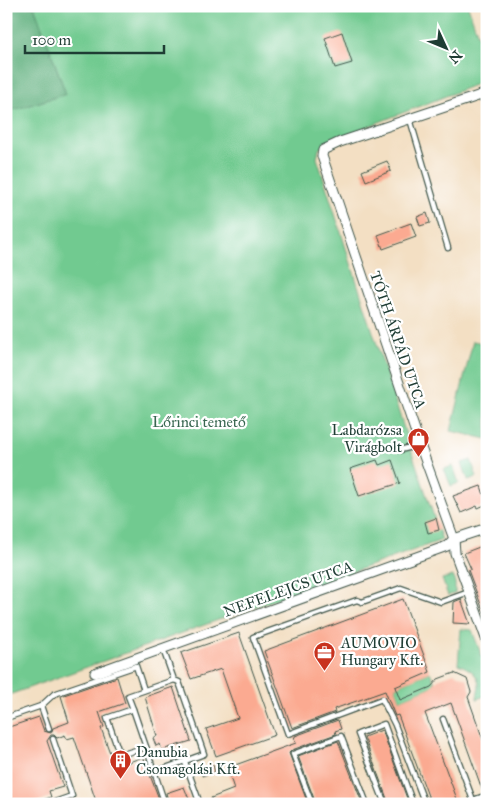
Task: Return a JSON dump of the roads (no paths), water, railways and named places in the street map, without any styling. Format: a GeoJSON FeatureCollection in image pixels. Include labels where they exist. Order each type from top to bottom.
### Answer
{"type":"FeatureCollection","features":[{"type":"Feature","properties":{"kind":"street"},"geometry":{"type":"LineString","coordinates":[[410,118],[487,93]]}},
{"type":"Feature","properties":{"kind":"street","name":"TÓTH ÁRPÁD UTCA"},"geometry":{"type":"LineString","coordinates":[[410,118],[329,146],[323,150],[322,161],[454,539],[455,553],[487,640]]}},
{"type":"Feature","properties":{"kind":"street","name":"NEFELEJCS UTCA"},"geometry":{"type":"LineString","coordinates":[[96,673],[448,546],[454,539],[487,528]]}},
{"type":"Feature","properties":{"kind":"lane"},"geometry":{"type":"LineString","coordinates":[[410,118],[448,248]]}},
{"type":"Feature","properties":{"kind":"lane"},"geometry":{"type":"LineString","coordinates":[[400,450],[420,445]]}},
{"type":"Feature","properties":{"kind":"lane"},"geometry":{"type":"LineString","coordinates":[[425,804],[395,725],[382,698],[288,734],[253,637],[357,600],[362,602],[401,588],[441,602],[469,592]]}},
{"type":"Feature","properties":{"kind":"lane"},"geometry":{"type":"LineString","coordinates":[[155,772],[204,754],[179,682],[174,680],[163,649]]}},
{"type":"Feature","properties":{"kind":"lane"},"geometry":{"type":"LineString","coordinates":[[6,718],[41,706],[54,694],[136,666],[144,690]]}},
{"type":"Feature","properties":{"kind":"lane"},"geometry":{"type":"LineString","coordinates":[[166,804],[128,696],[174,680]]}},
{"type":"Feature","properties":{"kind":"lane"},"geometry":{"type":"LineString","coordinates":[[41,706],[49,729]]}},
{"type":"Feature","properties":{"kind":"lane"},"geometry":{"type":"LineString","coordinates":[[133,709],[107,718],[120,755],[146,746]]}},
{"type":"Feature","properties":{"kind":"lane"},"geometry":{"type":"LineString","coordinates":[[442,719],[473,802],[487,795]]}},
{"type":"Feature","properties":{"kind":"lane"},"geometry":{"type":"LineString","coordinates":[[385,804],[358,734],[384,724],[413,804]]}},
{"type":"Feature","properties":{"kind":"lane"},"geometry":{"type":"LineString","coordinates":[[312,804],[293,754],[341,736],[367,804]]}},
{"type":"Feature","properties":{"kind":"lane"},"geometry":{"type":"LineString","coordinates":[[49,804],[72,796],[53,739]]}},
{"type":"Feature","properties":{"kind":"lane"},"geometry":{"type":"LineString","coordinates":[[185,762],[200,804]]}},
{"type":"Feature","properties":{"kind":"place","name":"Labdarózsa Virágbolt"},"geometry":{"type":"Point","coordinates":[418,458]}},
{"type":"Feature","properties":{"kind":"place","name":"AUMOVIO Hungary Kft."},"geometry":{"type":"Point","coordinates":[325,671]}},
{"type":"Feature","properties":{"kind":"place","name":"Danubia Csomagolási Kft."},"geometry":{"type":"Point","coordinates":[120,780]}},
{"type":"Feature","properties":{"kind":"park label","name":"Lőrinci temető"},"geometry":{"type":"Point","coordinates":[199,422]}}]}
